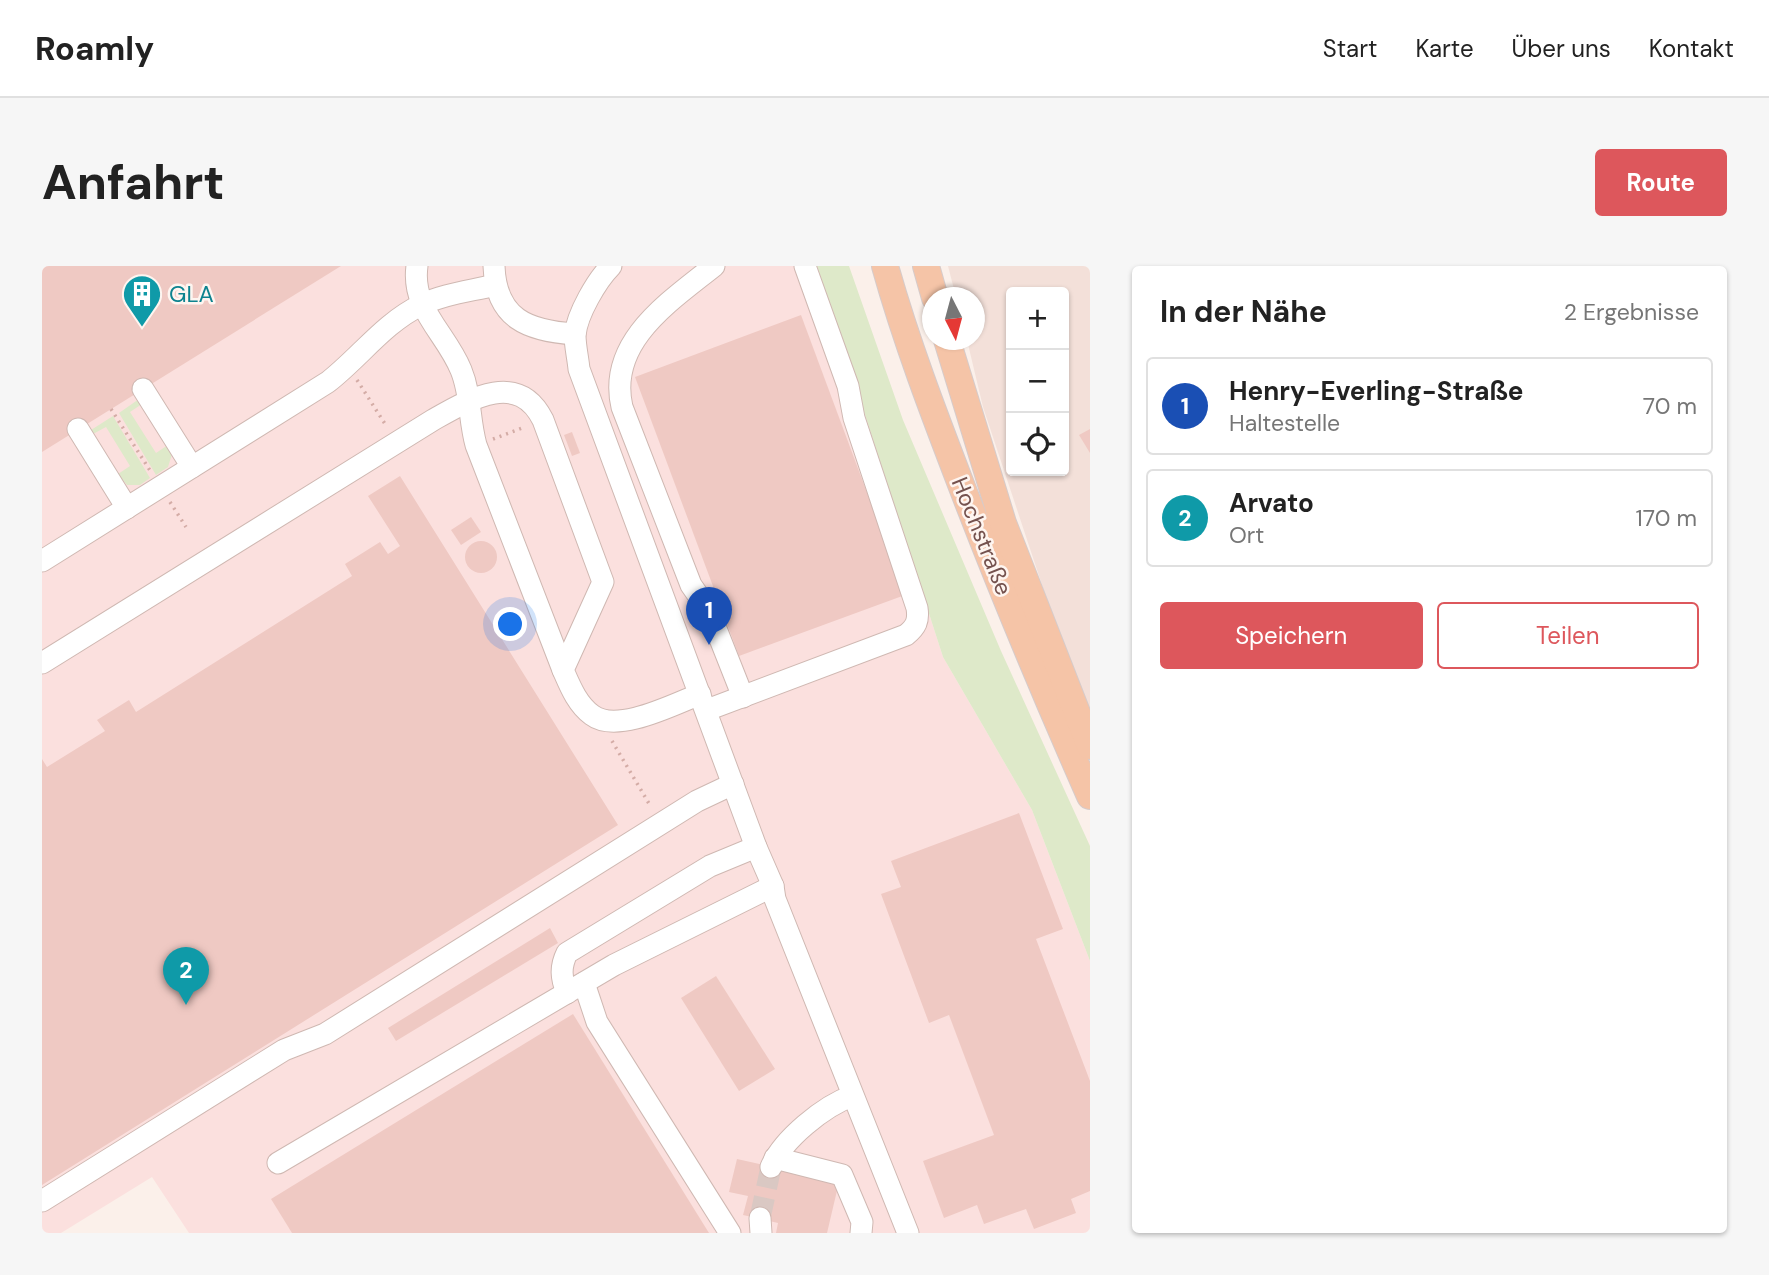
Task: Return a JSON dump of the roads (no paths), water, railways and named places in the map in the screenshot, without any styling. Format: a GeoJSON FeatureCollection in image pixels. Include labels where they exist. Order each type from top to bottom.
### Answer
{"type":"FeatureCollection","features":[{"type":"Feature","properties":{"kind":"main road"},"geometry":{"type":"LineString","coordinates":[[926,266],[932,287]]}},
{"type":"Feature","properties":{"kind":"main road","name":"Hochstraße"},"geometry":{"type":"LineString","coordinates":[[885,268],[916,366],[977,525],[1090,796]]}},
{"type":"Feature","properties":{"kind":"main road","name":"Hochstraße"},"geometry":{"type":"LineString","coordinates":[[950,350],[1003,523],[1090,746]]}},
{"type":"Feature","properties":{"kind":"street"},"geometry":{"type":"LineString","coordinates":[[417,266],[415,283],[422,304],[460,368],[477,445],[563,670],[578,700],[591,715],[612,722],[743,696],[906,635],[915,628],[917,608],[854,418],[848,386],[805,266]]}},
{"type":"Feature","properties":{"kind":"street"},"geometry":{"type":"LineString","coordinates":[[611,266],[603,274],[584,307],[575,334],[579,369],[756,847],[773,886],[775,899],[908,1233]]}},
{"type":"Feature","properties":{"kind":"street"},"geometry":{"type":"LineString","coordinates":[[714,266],[670,301],[642,330],[625,357],[619,377],[619,393],[691,586],[709,611],[743,696]]}},
{"type":"Feature","properties":{"kind":"street"},"geometry":{"type":"LineString","coordinates":[[42,561],[328,382],[348,367],[364,348],[388,327],[422,304],[494,275],[499,298],[513,315],[542,331],[575,334]]}},
{"type":"Feature","properties":{"kind":"street"},"geometry":{"type":"LineString","coordinates":[[143,389],[192,467]]}},
{"type":"Feature","properties":{"kind":"street"},"geometry":{"type":"LineString","coordinates":[[42,663],[396,441],[469,401],[490,394],[509,392],[524,396],[536,406],[603,582],[563,670]]}},
{"type":"Feature","properties":{"kind":"street"},"geometry":{"type":"LineString","coordinates":[[78,429],[127,508]]}},
{"type":"Feature","properties":{"kind":"street"},"geometry":{"type":"LineString","coordinates":[[42,1201],[284,1050],[325,1034],[698,801],[733,784]]}},
{"type":"Feature","properties":{"kind":"street"},"geometry":{"type":"LineString","coordinates":[[730,1233],[576,988],[562,978],[563,963],[567,953],[710,866],[756,847]]}},
{"type":"Feature","properties":{"kind":"street"},"geometry":{"type":"LineString","coordinates":[[278,1163],[614,965],[773,886]]}},
{"type":"Feature","properties":{"kind":"street"},"geometry":{"type":"LineString","coordinates":[[852,1096],[835,1102],[800,1130],[773,1162],[842,1175],[862,1222],[861,1233]]}},
{"type":"Feature","properties":{"kind":"tunnel"},"geometry":{"type":"LineString","coordinates":[[760,1218],[771,1167]]}},
{"type":"Feature","properties":{"kind":"place","name":"GLA"},"geometry":{"type":"Point","coordinates":[142,328]}},
{"type":"Feature","properties":{"kind":"place","name":"Henry-Everling-Straße"},"geometry":{"type":"Point","coordinates":[709,645]}},
{"type":"Feature","properties":{"kind":"place","name":"Arvato"},"geometry":{"type":"Point","coordinates":[186,1005]}}]}
